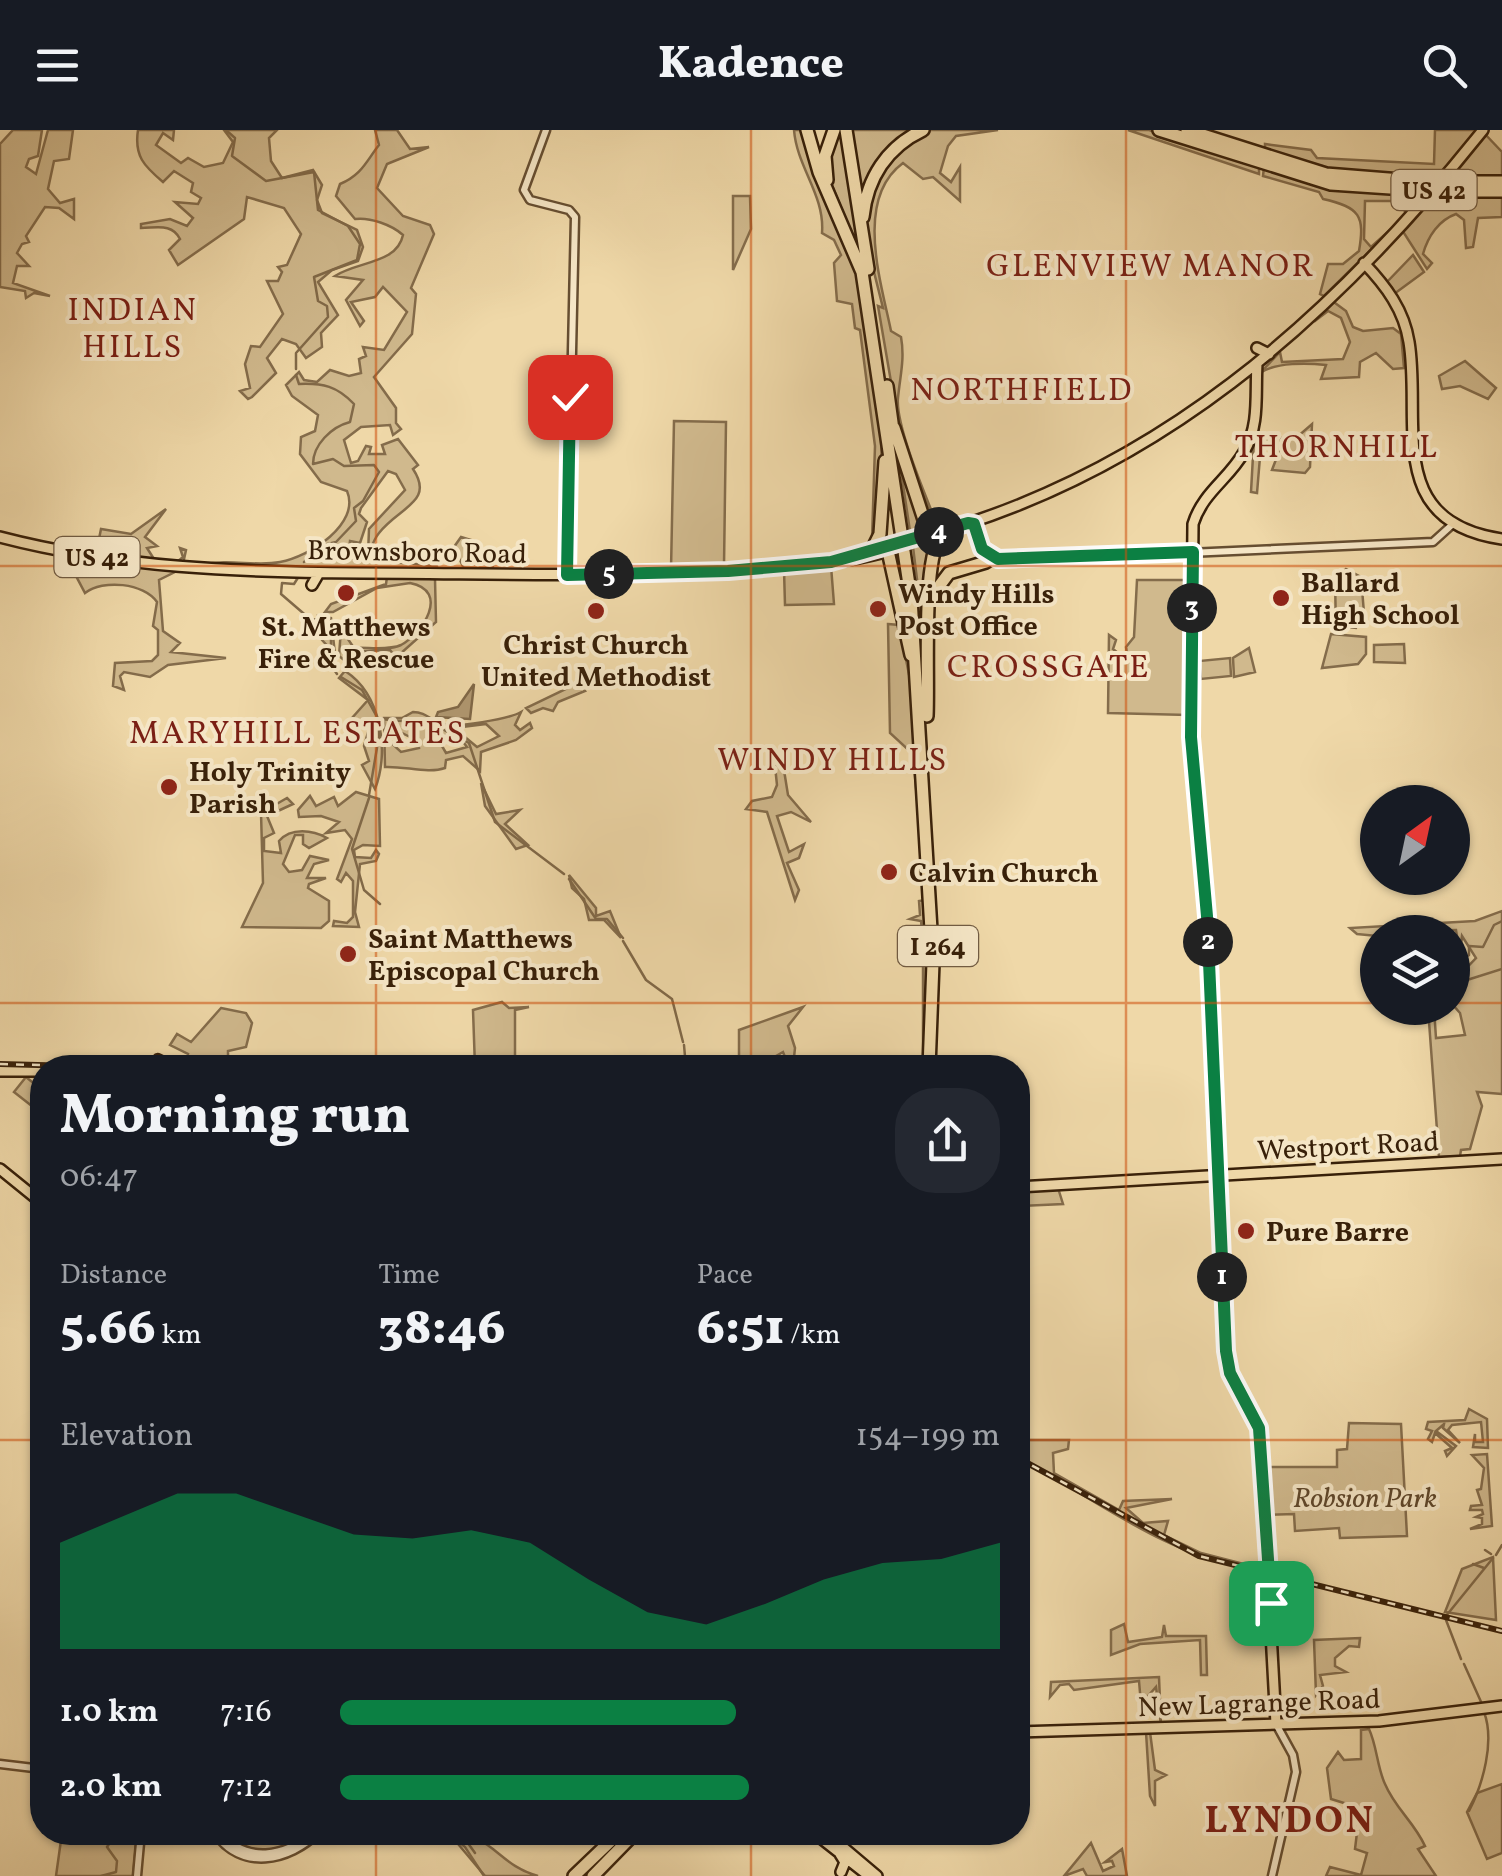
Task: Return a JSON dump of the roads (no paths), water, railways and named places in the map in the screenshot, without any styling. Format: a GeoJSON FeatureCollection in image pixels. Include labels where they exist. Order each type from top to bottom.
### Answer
{"type":"FeatureCollection","features":[{"type":"Feature","properties":{"kind":"highway"},"geometry":{"type":"LineString","coordinates":[[807,130],[816,164],[840,216]]}},
{"type":"Feature","properties":{"kind":"highway"},"geometry":{"type":"LineString","coordinates":[[834,130],[826,170],[840,216]]}},
{"type":"Feature","properties":{"kind":"highway"},"geometry":{"type":"LineString","coordinates":[[846,130],[863,242]]}},
{"type":"Feature","properties":{"kind":"highway"},"geometry":{"type":"LineString","coordinates":[[863,242],[864,207],[873,177],[891,152],[923,130]]}},
{"type":"Feature","properties":{"kind":"highway"},"geometry":{"type":"LineString","coordinates":[[1159,130],[1331,184],[1452,186],[1502,182]]}},
{"type":"Feature","properties":{"kind":"highway"},"geometry":{"type":"LineString","coordinates":[[1187,130],[1326,174],[1423,186]]}},
{"type":"Feature","properties":{"kind":"highway"},"geometry":{"type":"LineString","coordinates":[[1452,186],[1502,191]]}},
{"type":"Feature","properties":{"kind":"highway","name":"I 264"},"geometry":{"type":"LineString","coordinates":[[840,216],[862,272],[911,598],[923,712]]}},
{"type":"Feature","properties":{"kind":"highway","name":"I 264"},"geometry":{"type":"LineString","coordinates":[[863,242],[918,606],[939,958],[933,1055]]}},
{"type":"Feature","properties":{"kind":"highway"},"geometry":{"type":"LineString","coordinates":[[882,412],[889,545],[923,712]]}},
{"type":"Feature","properties":{"kind":"highway"},"geometry":{"type":"LineString","coordinates":[[893,424],[930,537],[923,712]]}},
{"type":"Feature","properties":{"kind":"highway"},"geometry":{"type":"LineString","coordinates":[[872,550],[889,545]]}},
{"type":"Feature","properties":{"kind":"highway"},"geometry":{"type":"LineString","coordinates":[[930,607],[942,578],[987,556]]}},
{"type":"Feature","properties":{"kind":"highway"},"geometry":{"type":"LineString","coordinates":[[562,1876],[595,1845]]}},
{"type":"Feature","properties":{"kind":"highway"},"geometry":{"type":"LineString","coordinates":[[577,1876],[613,1845]]}},
{"type":"Feature","properties":{"kind":"highway"},"geometry":{"type":"LineString","coordinates":[[593,1876],[617,1845]]}},
{"type":"Feature","properties":{"kind":"main road","name":"US 42"},"geometry":{"type":"LineString","coordinates":[[974,524],[1032,503],[1118,461],[1246,374],[1364,263],[1483,130]]}},
{"type":"Feature","properties":{"kind":"main road"},"geometry":{"type":"LineString","coordinates":[[1364,263],[1394,300],[1407,331],[1414,468],[1429,496],[1455,522],[1502,538]]}},
{"type":"Feature","properties":{"kind":"main road"},"geometry":{"type":"LineString","coordinates":[[1257,348],[1269,354]]}},
{"type":"Feature","properties":{"kind":"main road"},"geometry":{"type":"LineString","coordinates":[[1257,364],[1251,438],[1239,460],[1202,501],[1193,524],[1191,737],[1207,916],[1227,1364],[1256,1420],[1276,1724]]}},
{"type":"Feature","properties":{"kind":"main road"},"geometry":{"type":"LineString","coordinates":[[1246,374],[1256,382]]}},
{"type":"Feature","properties":{"kind":"main road","name":"Brownsboro Road"},"geometry":{"type":"LineString","coordinates":[[0,537],[142,564],[288,572],[567,575],[728,571],[835,561],[974,524]]}},
{"type":"Feature","properties":{"kind":"main road","name":"Brownsboro Road"},"geometry":{"type":"LineString","coordinates":[[835,561],[872,550]]}},
{"type":"Feature","properties":{"kind":"main road"},"geometry":{"type":"LineString","coordinates":[[288,572],[305,576],[312,586],[319,572]]}},
{"type":"Feature","properties":{"kind":"main road"},"geometry":{"type":"LineString","coordinates":[[2,1073],[30,1072]]}},
{"type":"Feature","properties":{"kind":"main road","name":"Westport Road"},"geometry":{"type":"LineString","coordinates":[[1030,1186],[1502,1159]]}},
{"type":"Feature","properties":{"kind":"main road"},"geometry":{"type":"LineString","coordinates":[[0,1169],[30,1194]]}},
{"type":"Feature","properties":{"kind":"main road","name":"New Lagrange Road"},"geometry":{"type":"LineString","coordinates":[[1030,1732],[1404,1719],[1502,1706]]}},
{"type":"Feature","properties":{"kind":"main road"},"geometry":{"type":"LineString","coordinates":[[829,1845],[869,1876]]}},
{"type":"Feature","properties":{"kind":"main road"},"geometry":{"type":"LineString","coordinates":[[840,1845],[877,1876]]}},
{"type":"Feature","properties":{"kind":"main road"},"geometry":{"type":"LineString","coordinates":[[838,1852],[845,1862],[842,1872]]}},
{"type":"Feature","properties":{"kind":"street"},"geometry":{"type":"LineString","coordinates":[[546,130],[524,187],[530,200],[571,211],[574,217],[567,575]]}},
{"type":"Feature","properties":{"kind":"street"},"geometry":{"type":"LineString","coordinates":[[974,524],[987,556],[1432,542],[1442,538],[1455,522]]}},
{"type":"Feature","properties":{"kind":"street"},"geometry":{"type":"LineString","coordinates":[[1272,1876],[1296,1772],[1276,1724]]}},
{"type":"Feature","properties":{"kind":"street"},"geometry":{"type":"LineString","coordinates":[[0,1765],[30,1769]]}},
{"type":"Feature","properties":{"kind":"street"},"geometry":{"type":"LineString","coordinates":[[137,1876],[139,1845]]}},
{"type":"Feature","properties":{"kind":"street"},"geometry":{"type":"LineString","coordinates":[[232,1845],[262,1854],[295,1845]]}},
{"type":"Feature","properties":{"kind":"waterway"},"geometry":{"type":"LineString","coordinates":[[226,130],[235,138],[232,156],[266,181],[314,172],[318,210],[348,226],[360,244],[357,260],[314,277],[318,301],[327,306],[328,317],[296,353],[296,369]]}},
{"type":"Feature","properties":{"kind":"waterway"},"geometry":{"type":"LineString","coordinates":[[296,375],[299,384],[329,387],[354,404],[350,422],[324,438],[313,464],[333,459],[344,466],[374,465],[379,472],[363,501],[354,508],[356,521],[336,542],[319,546],[304,562]]}},
{"type":"Feature","properties":{"kind":"waterway"},"geometry":{"type":"LineString","coordinates":[[299,576],[294,584],[282,583],[281,594],[310,619],[331,621],[331,652],[326,658],[337,674]]}},
{"type":"Feature","properties":{"kind":"waterway"},"geometry":{"type":"LineString","coordinates":[[341,677],[362,690],[377,717]]}},
{"type":"Feature","properties":{"kind":"waterway"},"geometry":{"type":"LineString","coordinates":[[369,795],[379,736],[377,717]]}},
{"type":"Feature","properties":{"kind":"waterway"},"geometry":{"type":"LineString","coordinates":[[383,719],[440,728]]}},
{"type":"Feature","properties":{"kind":"waterway"},"geometry":{"type":"LineString","coordinates":[[444,730],[469,743],[495,822],[564,874]]}},
{"type":"Feature","properties":{"kind":"waterway"},"geometry":{"type":"LineString","coordinates":[[369,798],[352,849],[364,890],[380,904]]}},
{"type":"Feature","properties":{"kind":"waterway"},"geometry":{"type":"LineString","coordinates":[[569,879],[596,919],[607,919],[623,938]]}},
{"type":"Feature","properties":{"kind":"waterway"},"geometry":{"type":"LineString","coordinates":[[1470,946],[1483,947],[1494,925],[1502,921]]}},
{"type":"Feature","properties":{"kind":"waterway"},"geometry":{"type":"LineString","coordinates":[[623,941],[646,980],[672,999],[683,1042]]}},
{"type":"Feature","properties":{"kind":"waterway"},"geometry":{"type":"LineString","coordinates":[[1470,979],[1502,969]]}},
{"type":"Feature","properties":{"kind":"waterway"},"geometry":{"type":"LineString","coordinates":[[684,1045],[685,1055]]}},
{"type":"Feature","properties":{"kind":"waterway"},"geometry":{"type":"LineString","coordinates":[[1496,1555],[1502,1545]]}},
{"type":"Feature","properties":{"kind":"waterway"},"geometry":{"type":"LineString","coordinates":[[1485,1550],[1491,1554]]}},
{"type":"Feature","properties":{"kind":"waterway"},"geometry":{"type":"LineString","coordinates":[[1446,1616],[1493,1558]]}},
{"type":"Feature","properties":{"kind":"waterway"},"geometry":{"type":"LineString","coordinates":[[1473,1564],[1484,1568]]}},
{"type":"Feature","properties":{"kind":"waterway"},"geometry":{"type":"LineString","coordinates":[[1446,1620],[1461,1659]]}},
{"type":"Feature","properties":{"kind":"waterway"},"geometry":{"type":"LineString","coordinates":[[1464,1664],[1482,1704]]}},
{"type":"Feature","properties":{"kind":"waterway"},"geometry":{"type":"LineString","coordinates":[[1469,1811],[1486,1762],[1488,1736],[1484,1712]]}},
{"type":"Feature","properties":{"kind":"waterway"},"geometry":{"type":"LineString","coordinates":[[101,1876],[116,1872],[117,1861],[108,1845]]}},
{"type":"Feature","properties":{"kind":"waterway"},"geometry":{"type":"LineString","coordinates":[[459,1845],[485,1876]]}},
{"type":"Feature","properties":{"kind":"waterway"},"geometry":{"type":"LineString","coordinates":[[469,1845],[475,1853]]}},
{"type":"Feature","properties":{"kind":"railway"},"geometry":{"type":"LineString","coordinates":[[0,1064],[30,1065]]}},
{"type":"Feature","properties":{"kind":"railway"},"geometry":{"type":"LineString","coordinates":[[1030,1464],[1199,1556],[1502,1631]]}},
{"type":"Feature","properties":{"kind":"place","name":"St. Matthews Fire & Rescue"},"geometry":{"type":"Point","coordinates":[346,593]}},
{"type":"Feature","properties":{"kind":"place","name":"Ballard High School"},"geometry":{"type":"Point","coordinates":[1281,598]}},
{"type":"Feature","properties":{"kind":"place","name":"Windy Hills Post Office"},"geometry":{"type":"Point","coordinates":[878,609]}},
{"type":"Feature","properties":{"kind":"place","name":"Christ Church United Methodist"},"geometry":{"type":"Point","coordinates":[596,611]}},
{"type":"Feature","properties":{"kind":"place","name":"Holy Trinity Parish"},"geometry":{"type":"Point","coordinates":[169,787]}},
{"type":"Feature","properties":{"kind":"place","name":"Calvin Church"},"geometry":{"type":"Point","coordinates":[889,872]}},
{"type":"Feature","properties":{"kind":"place","name":"Saint Matthews Episcopal Church"},"geometry":{"type":"Point","coordinates":[348,954]}},
{"type":"Feature","properties":{"kind":"place","name":"Pure Barre"},"geometry":{"type":"Point","coordinates":[1246,1231]}},
{"type":"Feature","properties":{"kind":"district","name":"GLENVIEW MANOR"},"geometry":{"type":"Point","coordinates":[1151,265]}},
{"type":"Feature","properties":{"kind":"district","name":"INDIAN HILLS"},"geometry":{"type":"Point","coordinates":[133,328]}},
{"type":"Feature","properties":{"kind":"district","name":"NORTHFIELD"},"geometry":{"type":"Point","coordinates":[1022,389]}},
{"type":"Feature","properties":{"kind":"district","name":"THORNHILL"},"geometry":{"type":"Point","coordinates":[1337,446]}},
{"type":"Feature","properties":{"kind":"district","name":"CROSSGATE"},"geometry":{"type":"Point","coordinates":[1049,666]}},
{"type":"Feature","properties":{"kind":"district","name":"MARYHILL ESTATES"},"geometry":{"type":"Point","coordinates":[298,732]}},
{"type":"Feature","properties":{"kind":"district","name":"WINDY HILLS"},"geometry":{"type":"Point","coordinates":[833,759]}},
{"type":"Feature","properties":{"kind":"district","name":"LYNDON"},"geometry":{"type":"Point","coordinates":[1290,1819]}},
{"type":"Feature","properties":{"kind":"park label","name":"Robsion Park"},"geometry":{"type":"Point","coordinates":[1365,1497]}}]}
